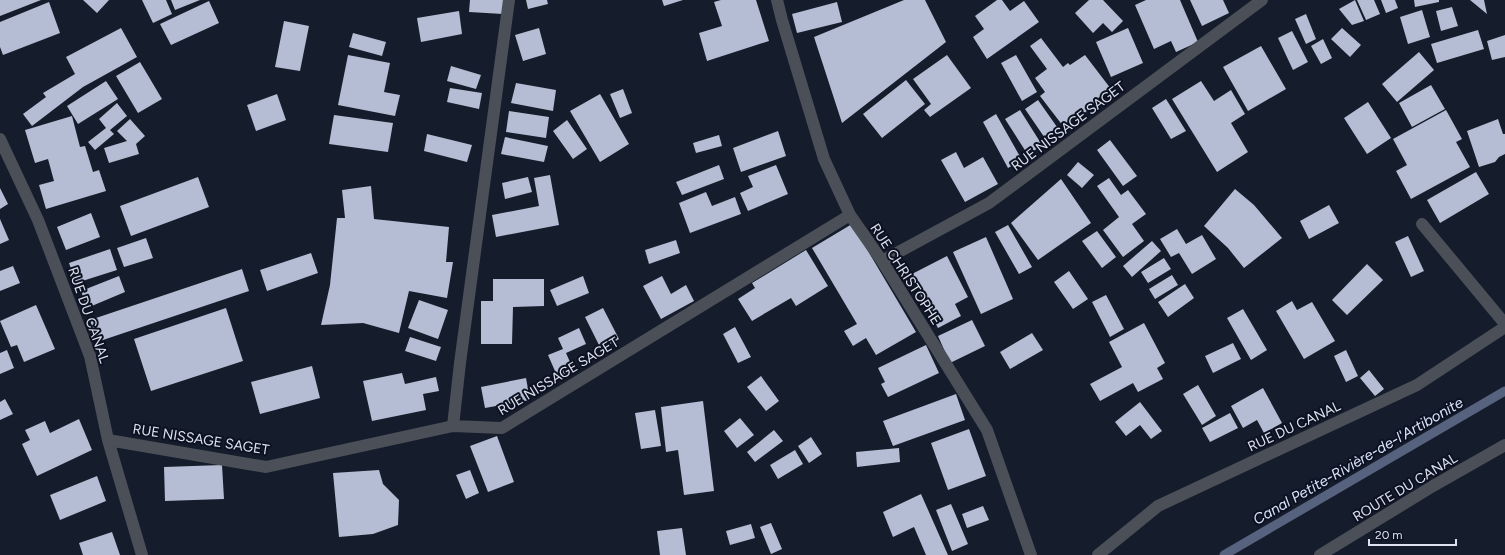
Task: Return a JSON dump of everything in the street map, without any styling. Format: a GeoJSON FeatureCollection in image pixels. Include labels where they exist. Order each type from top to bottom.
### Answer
{"type":"FeatureCollection","features":[{"type":"Feature","properties":{"kind":"street"},"geometry":{"type":"LineString","coordinates":[[453,426],[460,363],[510,0]]}},
{"type":"Feature","properties":{"kind":"street","name":"RUE CHRISTOPHE"},"geometry":{"type":"LineString","coordinates":[[777,0],[824,159],[850,215],[882,261],[987,430],[1031,555]]}},
{"type":"Feature","properties":{"kind":"street","name":"RUE NISSAGE SAGET"},"geometry":{"type":"LineString","coordinates":[[882,261],[989,203],[1262,0]]}},
{"type":"Feature","properties":{"kind":"street","name":"RUE DU CANAL"},"geometry":{"type":"LineString","coordinates":[[0,139],[38,220],[90,356],[108,440],[142,555]]}},
{"type":"Feature","properties":{"kind":"street","name":"RUE NISSAGE SAGET"},"geometry":{"type":"LineString","coordinates":[[108,440],[266,467],[453,426],[502,428],[850,215]]}},
{"type":"Feature","properties":{"kind":"street"},"geometry":{"type":"LineString","coordinates":[[1422,224],[1505,325]]}},
{"type":"Feature","properties":{"kind":"street","name":"RUE DU CANAL"},"geometry":{"type":"LineString","coordinates":[[1098,555],[1158,506],[1417,385],[1505,325]]}},
{"type":"Feature","properties":{"kind":"street","name":"ROUTE DU CANAL"},"geometry":{"type":"LineString","coordinates":[[1320,555],[1433,486],[1505,445]]}},
{"type":"Feature","properties":{"kind":"building"},"geometry":{"type":"Polygon","coordinates":[[[0,0],[41,0],[0,16],[0,0]]]}},
{"type":"Feature","properties":{"kind":"building"},"geometry":{"type":"Polygon","coordinates":[[[83,0],[109,0],[97,13],[83,0]]]}},
{"type":"Feature","properties":{"kind":"building"},"geometry":{"type":"Polygon","coordinates":[[[142,0],[166,0],[172,14],[153,23],[142,0]]]}},
{"type":"Feature","properties":{"kind":"building"},"geometry":{"type":"Polygon","coordinates":[[[171,0],[200,0],[175,10],[171,0]]]}},
{"type":"Feature","properties":{"kind":"building"},"geometry":{"type":"Polygon","coordinates":[[[470,0],[504,0],[503,14],[469,12],[470,0]]]}},
{"type":"Feature","properties":{"kind":"building"},"geometry":{"type":"Polygon","coordinates":[[[526,0],[547,0],[548,4],[528,9],[526,0]]]}},
{"type":"Feature","properties":{"kind":"building"},"geometry":{"type":"Polygon","coordinates":[[[662,0],[683,0],[664,6],[662,0]]]}},
{"type":"Feature","properties":{"kind":"building"},"geometry":{"type":"Polygon","coordinates":[[[721,0],[756,0],[769,41],[707,61],[699,33],[722,26],[714,2],[721,0]]]}},
{"type":"Feature","properties":{"kind":"building"},"geometry":{"type":"Polygon","coordinates":[[[904,0],[925,0],[946,42],[842,123],[814,37],[904,0]]]}},
{"type":"Feature","properties":{"kind":"building"},"geometry":{"type":"Polygon","coordinates":[[[997,0],[1002,0],[1010,11],[1024,1],[1039,22],[987,59],[973,37],[984,29],[975,16],[997,0]]]}},
{"type":"Feature","properties":{"kind":"building"},"geometry":{"type":"Polygon","coordinates":[[[1089,0],[1103,0],[1123,21],[1112,32],[1103,23],[1093,33],[1075,13],[1089,0]]]}},
{"type":"Feature","properties":{"kind":"building"},"geometry":{"type":"Polygon","coordinates":[[[1146,0],[1180,0],[1198,42],[1176,52],[1171,41],[1154,49],[1135,5],[1146,0]]]}},
{"type":"Feature","properties":{"kind":"building"},"geometry":{"type":"Polygon","coordinates":[[[1190,0],[1223,0],[1229,13],[1202,26],[1190,0]]]}},
{"type":"Feature","properties":{"kind":"building"},"geometry":{"type":"Polygon","coordinates":[[[1355,0],[1364,21],[1352,25],[1339,9],[1355,0]]]}},
{"type":"Feature","properties":{"kind":"building"},"geometry":{"type":"Polygon","coordinates":[[[1357,0],[1374,0],[1380,14],[1366,20],[1357,0]]]}},
{"type":"Feature","properties":{"kind":"building"},"geometry":{"type":"Polygon","coordinates":[[[1381,0],[1395,0],[1398,8],[1386,13],[1381,0]]]}},
{"type":"Feature","properties":{"kind":"building"},"geometry":{"type":"Polygon","coordinates":[[[1414,0],[1439,0],[1439,2],[1415,7],[1414,0]]]}},
{"type":"Feature","properties":{"kind":"building"},"geometry":{"type":"Polygon","coordinates":[[[1470,0],[1484,0],[1487,14],[1470,0]]]}},
{"type":"Feature","properties":{"kind":"building"},"geometry":{"type":"Polygon","coordinates":[[[209,1],[219,23],[171,45],[160,24],[209,1]]]}},
{"type":"Feature","properties":{"kind":"building"},"geometry":{"type":"Polygon","coordinates":[[[49,2],[60,33],[3,55],[0,47],[0,22],[49,2]]]}},
{"type":"Feature","properties":{"kind":"building"},"geometry":{"type":"Polygon","coordinates":[[[837,2],[842,22],[797,33],[792,14],[837,2]]]}},
{"type":"Feature","properties":{"kind":"building"},"geometry":{"type":"Polygon","coordinates":[[[1452,7],[1458,26],[1441,31],[1436,11],[1452,7]]]}},
{"type":"Feature","properties":{"kind":"building"},"geometry":{"type":"Polygon","coordinates":[[[1422,10],[1430,37],[1408,44],[1400,17],[1422,10]]]}},
{"type":"Feature","properties":{"kind":"building"},"geometry":{"type":"Polygon","coordinates":[[[459,11],[462,34],[421,42],[417,18],[459,11]]]}},
{"type":"Feature","properties":{"kind":"building"},"geometry":{"type":"Polygon","coordinates":[[[1306,14],[1316,39],[1306,44],[1295,19],[1306,14]]]}},
{"type":"Feature","properties":{"kind":"building"},"geometry":{"type":"Polygon","coordinates":[[[284,21],[309,26],[300,71],[275,67],[284,21]]]}},
{"type":"Feature","properties":{"kind":"building"},"geometry":{"type":"Polygon","coordinates":[[[121,28],[137,57],[83,87],[32,126],[23,114],[46,97],[43,93],[75,74],[66,57],[121,28]]]}},
{"type":"Feature","properties":{"kind":"building"},"geometry":{"type":"Polygon","coordinates":[[[539,28],[546,54],[523,61],[515,35],[539,28]]]}},
{"type":"Feature","properties":{"kind":"building"},"geometry":{"type":"Polygon","coordinates":[[[1128,28],[1143,63],[1111,77],[1096,42],[1128,28]]]}},
{"type":"Feature","properties":{"kind":"building"},"geometry":{"type":"Polygon","coordinates":[[[1342,28],[1361,45],[1350,57],[1331,39],[1342,28]]]}},
{"type":"Feature","properties":{"kind":"building"},"geometry":{"type":"Polygon","coordinates":[[[1478,30],[1484,49],[1437,63],[1431,44],[1478,30]]]}},
{"type":"Feature","properties":{"kind":"building"},"geometry":{"type":"Polygon","coordinates":[[[1292,31],[1308,62],[1293,70],[1278,38],[1292,31]]]}},
{"type":"Feature","properties":{"kind":"building"},"geometry":{"type":"Polygon","coordinates":[[[353,33],[386,42],[382,56],[349,47],[353,33]]]}},
{"type":"Feature","properties":{"kind":"building"},"geometry":{"type":"Polygon","coordinates":[[[1505,35],[1505,57],[1492,60],[1487,41],[1505,35]]]}},
{"type":"Feature","properties":{"kind":"building"},"geometry":{"type":"Polygon","coordinates":[[[1041,38],[1063,67],[1068,63],[1070,65],[1085,55],[1111,89],[1094,101],[1096,104],[1083,114],[1081,112],[1063,126],[1040,96],[1045,92],[1035,78],[1047,69],[1030,46],[1041,38]]]}},
{"type":"Feature","properties":{"kind":"building"},"geometry":{"type":"Polygon","coordinates":[[[1323,39],[1332,58],[1321,64],[1311,46],[1323,39]]]}},
{"type":"Feature","properties":{"kind":"building"},"geometry":{"type":"Polygon","coordinates":[[[1261,46],[1286,89],[1248,111],[1223,67],[1261,46]]]}},
{"type":"Feature","properties":{"kind":"building"},"geometry":{"type":"Polygon","coordinates":[[[1419,52],[1434,70],[1397,102],[1382,84],[1419,52]]]}},
{"type":"Feature","properties":{"kind":"building"},"geometry":{"type":"Polygon","coordinates":[[[348,55],[390,63],[384,92],[400,95],[395,116],[338,105],[348,55]]]}},
{"type":"Feature","properties":{"kind":"building"},"geometry":{"type":"Polygon","coordinates":[[[947,55],[971,88],[930,117],[924,110],[931,104],[913,79],[947,55]]]}},
{"type":"Feature","properties":{"kind":"building"},"geometry":{"type":"Polygon","coordinates":[[[1016,55],[1037,92],[1022,101],[1001,63],[1016,55]]]}},
{"type":"Feature","properties":{"kind":"building"},"geometry":{"type":"Polygon","coordinates":[[[140,62],[162,99],[138,113],[116,76],[140,62]]]}},
{"type":"Feature","properties":{"kind":"building"},"geometry":{"type":"Polygon","coordinates":[[[451,66],[481,75],[476,89],[447,81],[451,66]]]}},
{"type":"Feature","properties":{"kind":"building"},"geometry":{"type":"Polygon","coordinates":[[[906,80],[925,104],[882,138],[863,114],[906,80]]]}},
{"type":"Feature","properties":{"kind":"building"},"geometry":{"type":"Polygon","coordinates":[[[106,81],[118,99],[78,124],[67,106],[106,81]]]}},
{"type":"Feature","properties":{"kind":"building"},"geometry":{"type":"Polygon","coordinates":[[[1201,81],[1214,101],[1231,90],[1245,114],[1231,123],[1248,152],[1217,172],[1172,99],[1201,81]]]}},
{"type":"Feature","properties":{"kind":"building"},"geometry":{"type":"Polygon","coordinates":[[[516,83],[556,90],[553,111],[511,103],[516,83]]]}},
{"type":"Feature","properties":{"kind":"building"},"geometry":{"type":"Polygon","coordinates":[[[1431,85],[1445,109],[1412,127],[1399,103],[1431,85]]]}},
{"type":"Feature","properties":{"kind":"building"},"geometry":{"type":"Polygon","coordinates":[[[450,88],[482,93],[479,109],[447,102],[450,88]]]}},
{"type":"Feature","properties":{"kind":"building"},"geometry":{"type":"Polygon","coordinates":[[[623,89],[632,113],[620,118],[610,94],[623,89]]]}},
{"type":"Feature","properties":{"kind":"building"},"geometry":{"type":"Polygon","coordinates":[[[277,94],[286,120],[256,131],[247,105],[277,94]]]}},
{"type":"Feature","properties":{"kind":"building"},"geometry":{"type":"Polygon","coordinates":[[[600,94],[629,144],[600,162],[570,111],[600,94]]]}},
{"type":"Feature","properties":{"kind":"building"},"geometry":{"type":"Polygon","coordinates":[[[1166,99],[1186,131],[1171,139],[1152,108],[1166,99]]]}},
{"type":"Feature","properties":{"kind":"building"},"geometry":{"type":"Polygon","coordinates":[[[1038,100],[1062,134],[1049,144],[1025,109],[1038,100]]]}},
{"type":"Feature","properties":{"kind":"building"},"geometry":{"type":"Polygon","coordinates":[[[1368,102],[1391,138],[1367,154],[1344,118],[1368,102]]]}},
{"type":"Feature","properties":{"kind":"building"},"geometry":{"type":"Polygon","coordinates":[[[117,103],[127,116],[110,130],[114,134],[95,150],[88,142],[106,128],[99,119],[117,103]]]}},
{"type":"Feature","properties":{"kind":"building"},"geometry":{"type":"Polygon","coordinates":[[[1020,110],[1042,145],[1028,155],[1005,119],[1020,110]]]}},
{"type":"Feature","properties":{"kind":"building"},"geometry":{"type":"Polygon","coordinates":[[[1446,110],[1462,139],[1456,142],[1470,167],[1411,199],[1396,171],[1407,165],[1393,139],[1446,110]]]}},
{"type":"Feature","properties":{"kind":"building"},"geometry":{"type":"Polygon","coordinates":[[[509,111],[549,117],[546,138],[506,132],[509,111]]]}},
{"type":"Feature","properties":{"kind":"building"},"geometry":{"type":"Polygon","coordinates":[[[996,114],[1022,160],[1008,168],[983,122],[996,114]]]}},
{"type":"Feature","properties":{"kind":"building"},"geometry":{"type":"Polygon","coordinates":[[[334,115],[393,123],[388,152],[329,144],[334,115]]]}},
{"type":"Feature","properties":{"kind":"building"},"geometry":{"type":"Polygon","coordinates":[[[72,116],[80,147],[85,146],[93,172],[99,170],[106,191],[46,209],[39,185],[54,181],[48,159],[35,163],[25,130],[72,116]]]}},
{"type":"Feature","properties":{"kind":"building"},"geometry":{"type":"Polygon","coordinates":[[[130,119],[145,136],[136,144],[139,154],[109,163],[104,148],[127,141],[117,131],[130,119]]]}},
{"type":"Feature","properties":{"kind":"building"},"geometry":{"type":"Polygon","coordinates":[[[1498,119],[1503,134],[1505,134],[1505,154],[1499,157],[1495,162],[1479,167],[1467,131],[1498,119]]]}},
{"type":"Feature","properties":{"kind":"building"},"geometry":{"type":"Polygon","coordinates":[[[567,120],[587,149],[573,159],[553,131],[567,120]]]}},
{"type":"Feature","properties":{"kind":"building"},"geometry":{"type":"Polygon","coordinates":[[[778,131],[786,156],[741,172],[733,148],[778,131]]]}},
{"type":"Feature","properties":{"kind":"building"},"geometry":{"type":"Polygon","coordinates":[[[427,134],[472,145],[467,162],[424,151],[427,134]]]}},
{"type":"Feature","properties":{"kind":"building"},"geometry":{"type":"Polygon","coordinates":[[[719,135],[722,146],[696,153],[693,143],[719,135]]]}},
{"type":"Feature","properties":{"kind":"building"},"geometry":{"type":"Polygon","coordinates":[[[505,137],[548,146],[544,162],[501,154],[505,137]]]}},
{"type":"Feature","properties":{"kind":"building"},"geometry":{"type":"Polygon","coordinates":[[[1110,140],[1137,176],[1123,186],[1097,150],[1110,140]]]}},
{"type":"Feature","properties":{"kind":"building"},"geometry":{"type":"Polygon","coordinates":[[[956,152],[964,168],[983,157],[998,184],[965,202],[941,160],[956,152]]]}},
{"type":"Feature","properties":{"kind":"building"},"geometry":{"type":"Polygon","coordinates":[[[1078,162],[1094,175],[1082,188],[1067,175],[1078,162]]]}},
{"type":"Feature","properties":{"kind":"building"},"geometry":{"type":"Polygon","coordinates":[[[719,165],[724,179],[682,195],[676,182],[719,165]]]}},
{"type":"Feature","properties":{"kind":"building"},"geometry":{"type":"Polygon","coordinates":[[[776,165],[788,194],[748,211],[740,193],[753,187],[748,176],[776,165]]]}},
{"type":"Feature","properties":{"kind":"building"},"geometry":{"type":"Polygon","coordinates":[[[1476,172],[1489,194],[1440,223],[1427,200],[1476,172]]]}},
{"type":"Feature","properties":{"kind":"building"},"geometry":{"type":"Polygon","coordinates":[[[550,175],[559,225],[496,237],[492,215],[539,206],[534,178],[550,175]]]}},
{"type":"Feature","properties":{"kind":"building"},"geometry":{"type":"Polygon","coordinates":[[[198,177],[209,207],[131,236],[120,206],[198,177]]]}},
{"type":"Feature","properties":{"kind":"building"},"geometry":{"type":"Polygon","coordinates":[[[528,177],[532,192],[505,199],[502,183],[528,177]]]}},
{"type":"Feature","properties":{"kind":"building"},"geometry":{"type":"Polygon","coordinates":[[[1109,178],[1121,195],[1128,190],[1146,214],[1132,224],[1144,241],[1123,257],[1103,230],[1119,217],[1097,186],[1109,178]]]}},
{"type":"Feature","properties":{"kind":"building"},"geometry":{"type":"Polygon","coordinates":[[[1061,179],[1091,223],[1038,260],[1011,223],[1061,179]]]}},
{"type":"Feature","properties":{"kind":"building"},"geometry":{"type":"Polygon","coordinates":[[[371,186],[374,219],[449,227],[446,262],[453,262],[447,298],[409,291],[399,333],[363,323],[321,325],[330,285],[337,218],[345,218],[342,190],[371,186]]]}},
{"type":"Feature","properties":{"kind":"building"},"geometry":{"type":"Polygon","coordinates":[[[0,188],[8,204],[0,209],[0,188]]]}},
{"type":"Feature","properties":{"kind":"building"},"geometry":{"type":"Polygon","coordinates":[[[1235,189],[1254,205],[1282,238],[1244,268],[1228,248],[1204,226],[1235,189]]]}},
{"type":"Feature","properties":{"kind":"building"},"geometry":{"type":"Polygon","coordinates":[[[706,192],[712,206],[735,197],[741,214],[690,233],[679,203],[706,192]]]}},
{"type":"Feature","properties":{"kind":"building"},"geometry":{"type":"Polygon","coordinates":[[[1329,205],[1339,223],[1309,239],[1300,221],[1329,205]]]}},
{"type":"Feature","properties":{"kind":"building"},"geometry":{"type":"Polygon","coordinates":[[[91,213],[100,237],[66,250],[57,227],[91,213]]]}},
{"type":"Feature","properties":{"kind":"building"},"geometry":{"type":"Polygon","coordinates":[[[0,219],[9,240],[0,244],[0,219]]]}},
{"type":"Feature","properties":{"kind":"building"},"geometry":{"type":"Polygon","coordinates":[[[852,224],[916,332],[876,355],[866,338],[853,346],[844,331],[857,324],[812,248],[852,224]]]}},
{"type":"Feature","properties":{"kind":"building"},"geometry":{"type":"Polygon","coordinates":[[[1008,225],[1032,267],[1019,274],[995,232],[1008,225]]]}},
{"type":"Feature","properties":{"kind":"building"},"geometry":{"type":"Polygon","coordinates":[[[1177,229],[1186,244],[1202,235],[1216,259],[1192,274],[1179,253],[1171,257],[1160,239],[1177,229]]]}},
{"type":"Feature","properties":{"kind":"building"},"geometry":{"type":"Polygon","coordinates":[[[1097,231],[1116,257],[1102,268],[1082,241],[1097,231]]]}},
{"type":"Feature","properties":{"kind":"building"},"geometry":{"type":"Polygon","coordinates":[[[1408,236],[1424,271],[1411,277],[1395,242],[1408,236]]]}},
{"type":"Feature","properties":{"kind":"building"},"geometry":{"type":"Polygon","coordinates":[[[986,237],[1013,299],[981,314],[953,252],[986,237]]]}},
{"type":"Feature","properties":{"kind":"building"},"geometry":{"type":"Polygon","coordinates":[[[146,238],[153,258],[124,267],[117,248],[146,238]]]}},
{"type":"Feature","properties":{"kind":"building"},"geometry":{"type":"Polygon","coordinates":[[[676,240],[680,253],[649,264],[645,250],[676,240]]]}},
{"type":"Feature","properties":{"kind":"building"},"geometry":{"type":"Polygon","coordinates":[[[1152,241],[1161,251],[1132,277],[1123,266],[1152,241]]]}},
{"type":"Feature","properties":{"kind":"building"},"geometry":{"type":"Polygon","coordinates":[[[110,249],[117,270],[76,283],[69,263],[110,249]]]}},
{"type":"Feature","properties":{"kind":"building"},"geometry":{"type":"Polygon","coordinates":[[[806,250],[828,286],[796,306],[791,298],[752,321],[738,299],[755,288],[752,283],[806,250]]]}},
{"type":"Feature","properties":{"kind":"building"},"geometry":{"type":"Polygon","coordinates":[[[311,253],[318,273],[267,291],[260,270],[311,253]]]}},
{"type":"Feature","properties":{"kind":"building"},"geometry":{"type":"Polygon","coordinates":[[[947,256],[968,297],[955,304],[961,316],[938,328],[910,275],[947,256]]]}},
{"type":"Feature","properties":{"kind":"building"},"geometry":{"type":"Polygon","coordinates":[[[1164,258],[1171,269],[1148,283],[1141,272],[1164,258]]]}},
{"type":"Feature","properties":{"kind":"building"},"geometry":{"type":"Polygon","coordinates":[[[1367,264],[1383,280],[1347,315],[1332,300],[1367,264]]]}},
{"type":"Feature","properties":{"kind":"building"},"geometry":{"type":"Polygon","coordinates":[[[13,266],[20,283],[0,291],[0,271],[13,266]]]}},
{"type":"Feature","properties":{"kind":"building"},"geometry":{"type":"Polygon","coordinates":[[[242,269],[249,291],[97,342],[90,320],[242,269]]]}},
{"type":"Feature","properties":{"kind":"building"},"geometry":{"type":"Polygon","coordinates":[[[1069,271],[1088,299],[1073,309],[1054,282],[1069,271]]]}},
{"type":"Feature","properties":{"kind":"building"},"geometry":{"type":"Polygon","coordinates":[[[1172,275],[1178,285],[1155,299],[1149,289],[1172,275]]]}},
{"type":"Feature","properties":{"kind":"building"},"geometry":{"type":"Polygon","coordinates":[[[119,276],[125,292],[87,308],[81,291],[119,276]]]}},
{"type":"Feature","properties":{"kind":"building"},"geometry":{"type":"Polygon","coordinates":[[[583,276],[589,293],[557,306],[550,290],[583,276]]]}},
{"type":"Feature","properties":{"kind":"building"},"geometry":{"type":"Polygon","coordinates":[[[662,276],[671,294],[686,285],[694,301],[661,319],[643,286],[662,276]]]}},
{"type":"Feature","properties":{"kind":"building"},"geometry":{"type":"Polygon","coordinates":[[[493,279],[544,279],[544,306],[513,307],[512,344],[481,344],[481,301],[493,301],[493,279]]]}},
{"type":"Feature","properties":{"kind":"building"},"geometry":{"type":"Polygon","coordinates":[[[1185,284],[1194,298],[1168,317],[1158,302],[1185,284]]]}},
{"type":"Feature","properties":{"kind":"building"},"geometry":{"type":"Polygon","coordinates":[[[1106,295],[1124,329],[1110,337],[1092,302],[1106,295]]]}},
{"type":"Feature","properties":{"kind":"building"},"geometry":{"type":"Polygon","coordinates":[[[419,300],[448,310],[438,339],[408,328],[419,300]]]}},
{"type":"Feature","properties":{"kind":"building"},"geometry":{"type":"Polygon","coordinates":[[[1292,301],[1297,310],[1312,302],[1335,341],[1304,359],[1276,311],[1292,301]]]}},
{"type":"Feature","properties":{"kind":"building"},"geometry":{"type":"Polygon","coordinates":[[[36,305],[55,349],[24,362],[17,345],[11,347],[0,321],[36,305]]]}},
{"type":"Feature","properties":{"kind":"building"},"geometry":{"type":"Polygon","coordinates":[[[226,308],[243,361],[151,391],[134,339],[226,308]]]}},
{"type":"Feature","properties":{"kind":"building"},"geometry":{"type":"Polygon","coordinates":[[[603,308],[619,339],[601,349],[585,317],[603,308]]]}},
{"type":"Feature","properties":{"kind":"building"},"geometry":{"type":"Polygon","coordinates":[[[1243,309],[1267,350],[1251,360],[1227,318],[1243,309]]]}},
{"type":"Feature","properties":{"kind":"building"},"geometry":{"type":"Polygon","coordinates":[[[972,320],[985,346],[950,363],[938,336],[972,320]]]}},
{"type":"Feature","properties":{"kind":"building"},"geometry":{"type":"Polygon","coordinates":[[[1144,323],[1165,363],[1157,368],[1163,379],[1138,392],[1133,383],[1100,401],[1090,384],[1122,367],[1109,342],[1144,323]]]}},
{"type":"Feature","properties":{"kind":"building"},"geometry":{"type":"Polygon","coordinates":[[[735,327],[751,357],[738,363],[723,334],[735,327]]]}},
{"type":"Feature","properties":{"kind":"building"},"geometry":{"type":"Polygon","coordinates":[[[579,328],[586,344],[566,353],[574,371],[558,378],[548,355],[563,349],[558,338],[579,328]]]}},
{"type":"Feature","properties":{"kind":"building"},"geometry":{"type":"Polygon","coordinates":[[[1032,333],[1043,350],[1010,369],[1000,352],[1032,333]]]}},
{"type":"Feature","properties":{"kind":"building"},"geometry":{"type":"Polygon","coordinates":[[[410,337],[441,347],[436,361],[405,351],[410,337]]]}},
{"type":"Feature","properties":{"kind":"building"},"geometry":{"type":"Polygon","coordinates":[[[1233,343],[1241,359],[1213,373],[1205,356],[1233,343]]]}},
{"type":"Feature","properties":{"kind":"building"},"geometry":{"type":"Polygon","coordinates":[[[926,345],[939,373],[888,397],[881,384],[885,382],[878,368],[926,345]]]}},
{"type":"Feature","properties":{"kind":"building"},"geometry":{"type":"Polygon","coordinates":[[[7,350],[14,368],[0,374],[0,353],[7,350]]]}},
{"type":"Feature","properties":{"kind":"building"},"geometry":{"type":"Polygon","coordinates":[[[1346,350],[1358,376],[1346,382],[1334,356],[1346,350]]]}},
{"type":"Feature","properties":{"kind":"building"},"geometry":{"type":"Polygon","coordinates":[[[312,366],[320,398],[260,414],[251,382],[312,366]]]}},
{"type":"Feature","properties":{"kind":"building"},"geometry":{"type":"Polygon","coordinates":[[[1369,370],[1384,389],[1375,396],[1360,378],[1369,370]]]}},
{"type":"Feature","properties":{"kind":"building"},"geometry":{"type":"Polygon","coordinates":[[[402,373],[405,384],[436,377],[439,391],[423,394],[426,410],[372,421],[363,381],[402,373]]]}},
{"type":"Feature","properties":{"kind":"building"},"geometry":{"type":"Polygon","coordinates":[[[761,376],[779,401],[766,411],[747,387],[761,376]]]}},
{"type":"Feature","properties":{"kind":"building"},"geometry":{"type":"Polygon","coordinates":[[[526,378],[530,400],[485,408],[481,387],[526,378]]]}},
{"type":"Feature","properties":{"kind":"building"},"geometry":{"type":"Polygon","coordinates":[[[1198,385],[1216,416],[1202,425],[1183,394],[1198,385]]]}},
{"type":"Feature","properties":{"kind":"building"},"geometry":{"type":"Polygon","coordinates":[[[1263,388],[1282,423],[1264,433],[1257,420],[1243,428],[1231,406],[1263,388]]]}},
{"type":"Feature","properties":{"kind":"building"},"geometry":{"type":"Polygon","coordinates":[[[956,394],[965,420],[893,446],[883,421],[956,394]]]}},
{"type":"Feature","properties":{"kind":"building"},"geometry":{"type":"Polygon","coordinates":[[[5,399],[13,414],[0,420],[0,402],[5,399]]]}},
{"type":"Feature","properties":{"kind":"building"},"geometry":{"type":"Polygon","coordinates":[[[703,401],[714,491],[684,495],[678,450],[666,452],[661,407],[703,401]]]}},
{"type":"Feature","properties":{"kind":"building"},"geometry":{"type":"Polygon","coordinates":[[[1140,402],[1162,431],[1151,439],[1140,425],[1126,436],[1115,422],[1140,402]]]}},
{"type":"Feature","properties":{"kind":"building"},"geometry":{"type":"Polygon","coordinates":[[[655,410],[661,446],[641,449],[635,413],[655,410]]]}},
{"type":"Feature","properties":{"kind":"building"},"geometry":{"type":"Polygon","coordinates":[[[1230,413],[1238,428],[1210,442],[1202,428],[1230,413]]]}},
{"type":"Feature","properties":{"kind":"building"},"geometry":{"type":"Polygon","coordinates":[[[740,418],[754,435],[737,448],[724,431],[740,418]]]}},
{"type":"Feature","properties":{"kind":"building"},"geometry":{"type":"Polygon","coordinates":[[[79,419],[92,450],[37,476],[22,444],[30,440],[25,430],[45,421],[50,433],[79,419]]]}},
{"type":"Feature","properties":{"kind":"building"},"geometry":{"type":"Polygon","coordinates":[[[969,429],[986,476],[948,490],[931,443],[969,429]]]}},
{"type":"Feature","properties":{"kind":"building"},"geometry":{"type":"Polygon","coordinates":[[[774,430],[783,441],[755,462],[747,452],[774,430]]]}},
{"type":"Feature","properties":{"kind":"building"},"geometry":{"type":"Polygon","coordinates":[[[497,436],[514,482],[488,492],[470,446],[497,436]]]}},
{"type":"Feature","properties":{"kind":"building"},"geometry":{"type":"Polygon","coordinates":[[[811,437],[822,454],[809,463],[798,446],[811,437]]]}},
{"type":"Feature","properties":{"kind":"building"},"geometry":{"type":"Polygon","coordinates":[[[899,448],[900,462],[857,467],[856,452],[899,448]]]}},
{"type":"Feature","properties":{"kind":"building"},"geometry":{"type":"Polygon","coordinates":[[[795,450],[803,464],[778,479],[770,465],[795,450]]]}},
{"type":"Feature","properties":{"kind":"building"},"geometry":{"type":"Polygon","coordinates":[[[222,465],[224,499],[165,501],[164,467],[222,465]]]}},
{"type":"Feature","properties":{"kind":"building"},"geometry":{"type":"Polygon","coordinates":[[[379,470],[383,484],[399,500],[398,525],[373,534],[339,537],[333,473],[379,470]]]}},
{"type":"Feature","properties":{"kind":"building"},"geometry":{"type":"Polygon","coordinates":[[[470,470],[479,493],[466,499],[456,475],[470,470]]]}},
{"type":"Feature","properties":{"kind":"building"},"geometry":{"type":"Polygon","coordinates":[[[97,476],[106,501],[60,520],[50,495],[97,476]]]}},
{"type":"Feature","properties":{"kind":"building"},"geometry":{"type":"Polygon","coordinates":[[[921,494],[948,555],[926,555],[914,527],[893,537],[883,512],[921,494]]]}},
{"type":"Feature","properties":{"kind":"building"},"geometry":{"type":"Polygon","coordinates":[[[951,504],[968,544],[952,551],[936,510],[951,504]]]}},
{"type":"Feature","properties":{"kind":"building"},"geometry":{"type":"Polygon","coordinates":[[[983,506],[989,520],[967,528],[962,514],[983,506]]]}},
{"type":"Feature","properties":{"kind":"building"},"geometry":{"type":"Polygon","coordinates":[[[771,523],[782,549],[771,554],[760,527],[771,523]]]}},
{"type":"Feature","properties":{"kind":"building"},"geometry":{"type":"Polygon","coordinates":[[[751,524],[755,538],[730,545],[726,531],[751,524]]]}},
{"type":"Feature","properties":{"kind":"building"},"geometry":{"type":"Polygon","coordinates":[[[682,528],[686,555],[660,555],[657,531],[682,528]]]}},
{"type":"Feature","properties":{"kind":"building"},"geometry":{"type":"Polygon","coordinates":[[[112,532],[120,555],[83,555],[79,543],[112,532]]]}},
{"type":"Feature","properties":{"kind":"waterway","name":"Canal Petite-Rivière-de-l'Artibonite"},"geometry":{"type":"LineString","coordinates":[[1224,555],[1505,391]]}}]}
